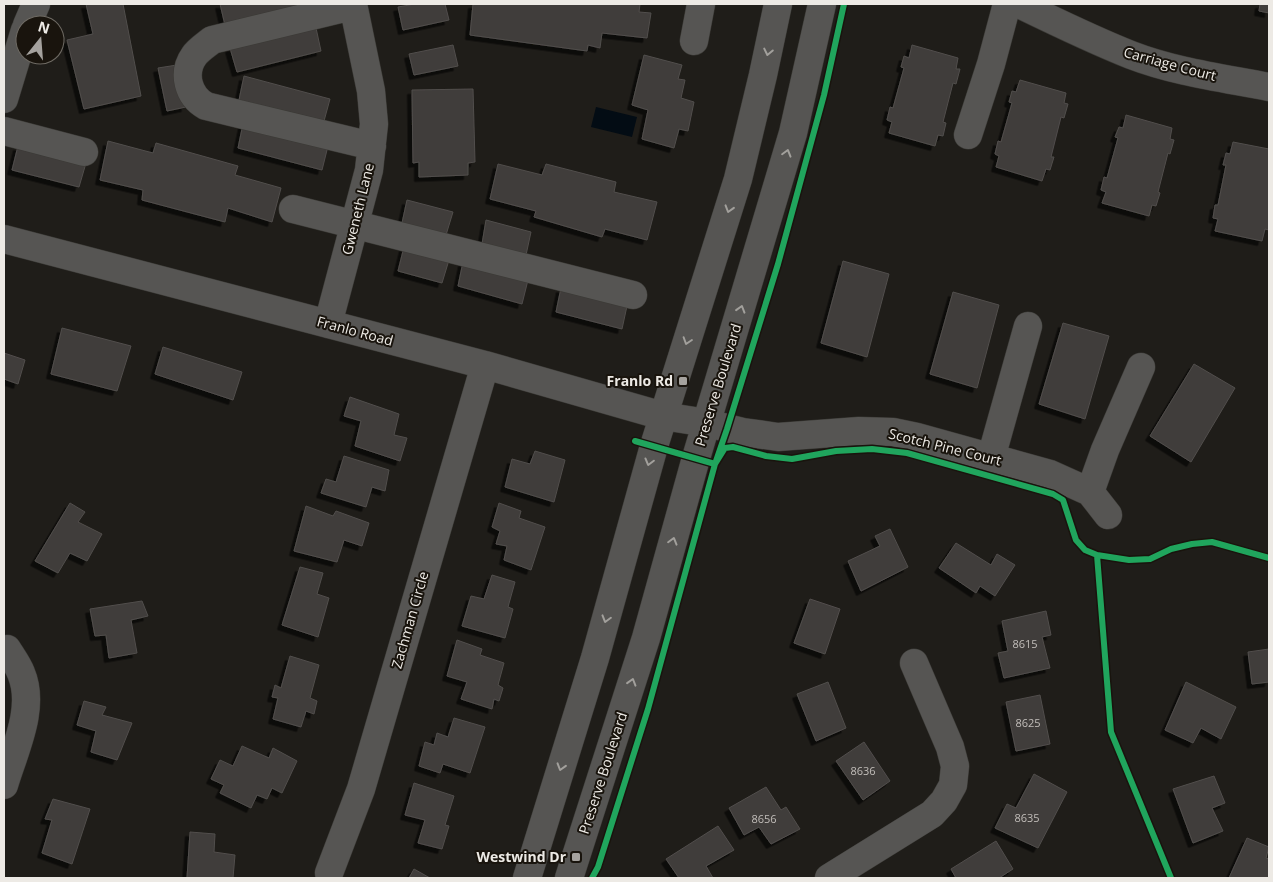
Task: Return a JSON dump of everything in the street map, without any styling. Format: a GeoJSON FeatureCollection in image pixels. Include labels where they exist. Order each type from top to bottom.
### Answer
{"type":"FeatureCollection","features":[{"type":"Feature","properties":{"kind":"street"},"geometry":{"type":"LineString","coordinates":[[694,41],[701,4]]}},
{"type":"Feature","properties":{"kind":"street"},"geometry":{"type":"LineString","coordinates":[[527,878],[595,658],[663,416],[738,179],[778,4]]}},
{"type":"Feature","properties":{"kind":"street","name":"Preserve Boulevard"},"geometry":{"type":"LineString","coordinates":[[569,878],[646,638],[706,423],[794,133],[822,4]]}},
{"type":"Feature","properties":{"kind":"street"},"geometry":{"type":"LineString","coordinates":[[968,135],[991,64],[1007,4]]}},
{"type":"Feature","properties":{"kind":"street","name":"Carriage Court"},"geometry":{"type":"LineString","coordinates":[[1019,4],[1132,56],[1192,72],[1269,87]]}},
{"type":"Feature","properties":{"kind":"street"},"geometry":{"type":"LineString","coordinates":[[353,5],[212,40],[195,54],[187,78],[191,91],[197,101],[206,106],[372,146]]}},
{"type":"Feature","properties":{"kind":"street","name":"Gweneth Lane"},"geometry":{"type":"LineString","coordinates":[[328,324],[370,170],[374,124],[370,91],[353,5]]}},
{"type":"Feature","properties":{"kind":"street"},"geometry":{"type":"LineString","coordinates":[[4,99],[15,63]]}},
{"type":"Feature","properties":{"kind":"street"},"geometry":{"type":"LineString","coordinates":[[4,131],[84,152]]}},
{"type":"Feature","properties":{"kind":"street"},"geometry":{"type":"LineString","coordinates":[[293,208],[633,295]]}},
{"type":"Feature","properties":{"kind":"street","name":"Franlo Road"},"geometry":{"type":"LineString","coordinates":[[4,239],[485,365],[663,416],[706,423]]}},
{"type":"Feature","properties":{"kind":"street"},"geometry":{"type":"LineString","coordinates":[[991,458],[1028,326]]}},
{"type":"Feature","properties":{"kind":"street","name":"Zachman Circle"},"geometry":{"type":"LineString","coordinates":[[329,873],[361,789],[485,365]]}},
{"type":"Feature","properties":{"kind":"street"},"geometry":{"type":"LineString","coordinates":[[1090,492],[1105,450],[1141,366]]}},
{"type":"Feature","properties":{"kind":"street","name":"Scotch Pine Court"},"geometry":{"type":"LineString","coordinates":[[706,423],[743,432],[778,437],[860,431],[894,432],[1050,474],[1090,492],[1108,515]]}},
{"type":"Feature","properties":{"kind":"street"},"geometry":{"type":"LineString","coordinates":[[4,786],[23,725],[26,699],[21,673],[7,649]]}},
{"type":"Feature","properties":{"kind":"street"},"geometry":{"type":"LineString","coordinates":[[829,878],[932,814],[944,801],[953,784],[955,766],[950,748],[914,663]]}},
{"type":"Feature","properties":{"kind":"shaded area"},"geometry":{"type":"Polygon","coordinates":[[[596,107],[637,117],[632,137],[591,127],[596,107]]]}},
{"type":"Feature","properties":{"kind":"building"},"geometry":{"type":"Polygon","coordinates":[[[86,4],[123,4],[141,96],[84,109],[67,40],[93,34],[86,4]]]}},
{"type":"Feature","properties":{"kind":"building"},"geometry":{"type":"Polygon","coordinates":[[[220,4],[310,4],[225,25],[220,4]]]}},
{"type":"Feature","properties":{"kind":"building"},"geometry":{"type":"Polygon","coordinates":[[[415,4],[445,4],[449,20],[403,30],[398,7],[415,4]]]}},
{"type":"Feature","properties":{"kind":"building"},"geometry":{"type":"Polygon","coordinates":[[[473,4],[640,4],[639,12],[651,13],[647,38],[602,33],[600,48],[588,45],[587,51],[470,35],[473,4]]]}},
{"type":"Feature","properties":{"kind":"building"},"geometry":{"type":"Polygon","coordinates":[[[1260,4],[1269,4],[1269,13],[1259,11],[1260,4]]]}},
{"type":"Feature","properties":{"kind":"building"},"geometry":{"type":"Polygon","coordinates":[[[316,28],[321,51],[237,72],[230,48],[316,28]]]}},
{"type":"Feature","properties":{"kind":"building"},"geometry":{"type":"Polygon","coordinates":[[[453,45],[458,66],[414,75],[409,54],[453,45]]]}},
{"type":"Feature","properties":{"kind":"building"},"geometry":{"type":"Polygon","coordinates":[[[912,45],[958,58],[956,69],[960,69],[956,84],[953,83],[943,122],[946,123],[943,136],[938,135],[935,146],[889,133],[892,122],[887,120],[890,107],[893,108],[904,68],[901,67],[904,56],[909,58],[912,45]]]}},
{"type":"Feature","properties":{"kind":"building"},"geometry":{"type":"Polygon","coordinates":[[[644,55],[682,65],[678,79],[685,80],[681,98],[694,102],[688,131],[679,129],[674,148],[642,139],[648,110],[632,105],[644,55]]]}},
{"type":"Feature","properties":{"kind":"building"},"geometry":{"type":"Polygon","coordinates":[[[177,65],[186,107],[167,111],[158,68],[177,65]]]}},
{"type":"Feature","properties":{"kind":"building"},"geometry":{"type":"Polygon","coordinates":[[[244,76],[330,99],[324,121],[239,100],[244,76]]]}},
{"type":"Feature","properties":{"kind":"building"},"geometry":{"type":"Polygon","coordinates":[[[1020,80],[1066,93],[1064,103],[1068,104],[1064,118],[1061,117],[1051,157],[1054,157],[1050,170],[1046,169],[1042,181],[996,167],[999,156],[995,154],[998,141],[1001,142],[1012,103],[1009,102],[1012,91],[1016,92],[1020,80]]]}},
{"type":"Feature","properties":{"kind":"building"},"geometry":{"type":"Polygon","coordinates":[[[473,89],[475,162],[468,163],[468,175],[419,177],[419,162],[413,163],[412,90],[473,89]]]}},
{"type":"Feature","properties":{"kind":"building"},"geometry":{"type":"Polygon","coordinates":[[[1126,115],[1172,128],[1170,139],[1174,140],[1170,154],[1168,153],[1156,206],[1152,205],[1149,216],[1102,203],[1106,192],[1101,190],[1104,177],[1107,178],[1118,138],[1115,137],[1119,127],[1123,128],[1126,115]]]}},
{"type":"Feature","properties":{"kind":"building"},"geometry":{"type":"Polygon","coordinates":[[[243,124],[328,146],[322,170],[238,148],[243,124]]]}},
{"type":"Feature","properties":{"kind":"building"},"geometry":{"type":"Polygon","coordinates":[[[108,141],[153,153],[156,143],[238,166],[235,175],[281,188],[272,222],[228,208],[225,222],[142,200],[143,190],[100,180],[108,141]]]}},
{"type":"Feature","properties":{"kind":"building"},"geometry":{"type":"Polygon","coordinates":[[[1233,142],[1269,149],[1269,230],[1265,229],[1262,241],[1215,231],[1218,219],[1213,218],[1215,205],[1218,205],[1226,165],[1223,165],[1226,153],[1230,154],[1233,142]]]}},
{"type":"Feature","properties":{"kind":"building"},"geometry":{"type":"Polygon","coordinates":[[[18,146],[86,163],[79,187],[12,170],[18,146]]]}},
{"type":"Feature","properties":{"kind":"building"},"geometry":{"type":"Polygon","coordinates":[[[498,164],[542,175],[546,164],[616,182],[614,192],[657,202],[647,240],[605,229],[602,237],[534,217],[536,211],[490,199],[498,164]]]}},
{"type":"Feature","properties":{"kind":"building"},"geometry":{"type":"Polygon","coordinates":[[[407,200],[453,212],[446,235],[402,223],[407,200]]]}},
{"type":"Feature","properties":{"kind":"building"},"geometry":{"type":"Polygon","coordinates":[[[486,220],[531,232],[526,255],[482,244],[486,220]]]}},
{"type":"Feature","properties":{"kind":"building"},"geometry":{"type":"Polygon","coordinates":[[[404,247],[449,260],[442,283],[398,271],[404,247]]]}},
{"type":"Feature","properties":{"kind":"building"},"geometry":{"type":"Polygon","coordinates":[[[843,261],[889,274],[867,357],[821,343],[843,261]]]}},
{"type":"Feature","properties":{"kind":"building"},"geometry":{"type":"Polygon","coordinates":[[[463,262],[528,280],[522,304],[458,286],[463,262]]]}},
{"type":"Feature","properties":{"kind":"building"},"geometry":{"type":"Polygon","coordinates":[[[561,288],[627,306],[622,329],[556,312],[561,288]]]}},
{"type":"Feature","properties":{"kind":"building"},"geometry":{"type":"Polygon","coordinates":[[[953,292],[999,305],[977,388],[930,374],[953,292]]]}},
{"type":"Feature","properties":{"kind":"building"},"geometry":{"type":"Polygon","coordinates":[[[1063,323],[1109,336],[1085,419],[1039,404],[1063,323]]]}},
{"type":"Feature","properties":{"kind":"building"},"geometry":{"type":"Polygon","coordinates":[[[62,328],[131,346],[117,391],[51,374],[62,328]]]}},
{"type":"Feature","properties":{"kind":"building"},"geometry":{"type":"Polygon","coordinates":[[[163,347],[242,372],[233,400],[155,374],[163,347]]]}},
{"type":"Feature","properties":{"kind":"building"},"geometry":{"type":"Polygon","coordinates":[[[4,353],[25,360],[18,384],[4,379],[4,353]]]}},
{"type":"Feature","properties":{"kind":"building"},"geometry":{"type":"Polygon","coordinates":[[[1194,364],[1235,388],[1191,462],[1150,436],[1194,364]]]}},
{"type":"Feature","properties":{"kind":"building"},"geometry":{"type":"Polygon","coordinates":[[[350,397],[399,414],[394,435],[407,438],[400,461],[355,446],[361,421],[344,416],[350,397]]]}},
{"type":"Feature","properties":{"kind":"building"},"geometry":{"type":"Polygon","coordinates":[[[535,451],[565,460],[554,502],[505,487],[512,459],[530,464],[535,451]]]}},
{"type":"Feature","properties":{"kind":"building"},"geometry":{"type":"Polygon","coordinates":[[[344,456],[389,470],[385,491],[372,487],[366,507],[321,493],[326,479],[336,482],[344,456]]]}},
{"type":"Feature","properties":{"kind":"building"},"geometry":{"type":"Polygon","coordinates":[[[70,503],[85,512],[78,522],[102,534],[87,561],[70,553],[58,573],[35,561],[70,503]]]}},
{"type":"Feature","properties":{"kind":"building"},"geometry":{"type":"Polygon","coordinates":[[[499,503],[521,511],[519,518],[545,527],[531,570],[504,560],[507,546],[496,544],[500,531],[492,527],[499,503]]]}},
{"type":"Feature","properties":{"kind":"building"},"geometry":{"type":"Polygon","coordinates":[[[306,506],[333,516],[336,511],[369,523],[362,546],[344,540],[337,562],[294,551],[306,506]]]}},
{"type":"Feature","properties":{"kind":"building"},"geometry":{"type":"Polygon","coordinates":[[[890,529],[908,567],[861,591],[848,561],[880,546],[875,536],[890,529]]]}},
{"type":"Feature","properties":{"kind":"building"},"geometry":{"type":"Polygon","coordinates":[[[956,543],[991,565],[997,554],[1015,565],[995,596],[980,586],[976,593],[939,568],[956,543]]]}},
{"type":"Feature","properties":{"kind":"building"},"geometry":{"type":"Polygon","coordinates":[[[300,567],[323,573],[317,594],[329,598],[318,637],[282,625],[300,567]]]}},
{"type":"Feature","properties":{"kind":"building"},"geometry":{"type":"Polygon","coordinates":[[[492,575],[515,582],[508,607],[513,609],[505,638],[462,626],[471,596],[484,599],[492,575]]]}},
{"type":"Feature","properties":{"kind":"building"},"geometry":{"type":"Polygon","coordinates":[[[810,599],[840,609],[825,654],[794,643],[810,599]]]}},
{"type":"Feature","properties":{"kind":"building"},"geometry":{"type":"Polygon","coordinates":[[[142,601],[148,616],[131,620],[137,653],[109,658],[106,635],[95,636],[90,609],[142,601]]]}},
{"type":"Feature","properties":{"kind":"building"},"geometry":{"type":"Polygon","coordinates":[[[1046,611],[1051,635],[1042,637],[1050,668],[1004,678],[998,653],[1008,651],[1002,621],[1046,611]]]}},
{"type":"Feature","properties":{"kind":"building"},"geometry":{"type":"Polygon","coordinates":[[[457,640],[482,649],[480,655],[504,663],[498,685],[503,688],[499,701],[494,699],[492,709],[461,699],[467,682],[447,676],[457,640]]]}},
{"type":"Feature","properties":{"kind":"building"},"geometry":{"type":"Polygon","coordinates":[[[1269,649],[1269,682],[1252,684],[1248,652],[1269,649]]]}},
{"type":"Feature","properties":{"kind":"building"},"geometry":{"type":"Polygon","coordinates":[[[290,656],[319,665],[310,698],[317,701],[314,714],[306,711],[301,727],[273,719],[278,698],[272,697],[275,685],[281,688],[290,656]]]}},
{"type":"Feature","properties":{"kind":"building"},"geometry":{"type":"Polygon","coordinates":[[[828,682],[846,728],[816,741],[797,694],[828,682]]]}},
{"type":"Feature","properties":{"kind":"building"},"geometry":{"type":"Polygon","coordinates":[[[1186,682],[1236,707],[1221,739],[1201,728],[1193,743],[1165,730],[1186,682]]]}},
{"type":"Feature","properties":{"kind":"building"},"geometry":{"type":"Polygon","coordinates":[[[1040,695],[1050,744],[1016,751],[1006,702],[1040,695]]]}},
{"type":"Feature","properties":{"kind":"building"},"geometry":{"type":"Polygon","coordinates":[[[84,701],[106,707],[102,715],[132,723],[117,760],[91,752],[96,731],[77,725],[84,701]]]}},
{"type":"Feature","properties":{"kind":"building"},"geometry":{"type":"Polygon","coordinates":[[[454,718],[485,727],[470,773],[443,764],[440,773],[419,766],[425,742],[434,745],[437,733],[448,737],[454,718]]]}},
{"type":"Feature","properties":{"kind":"building"},"geometry":{"type":"Polygon","coordinates":[[[864,742],[890,781],[863,800],[836,761],[864,742]]]}},
{"type":"Feature","properties":{"kind":"building"},"geometry":{"type":"Polygon","coordinates":[[[242,746],[269,758],[273,748],[297,761],[282,793],[272,788],[267,799],[257,795],[251,808],[220,793],[224,785],[211,779],[220,760],[233,766],[242,746]]]}},
{"type":"Feature","properties":{"kind":"building"},"geometry":{"type":"Polygon","coordinates":[[[1034,774],[1067,792],[1038,848],[995,828],[1007,804],[1016,808],[1034,774]]]}},
{"type":"Feature","properties":{"kind":"building"},"geometry":{"type":"Polygon","coordinates":[[[1214,776],[1225,803],[1212,808],[1223,831],[1193,843],[1173,789],[1214,776]]]}},
{"type":"Feature","properties":{"kind":"building"},"geometry":{"type":"Polygon","coordinates":[[[414,783],[454,796],[445,825],[449,826],[442,849],[418,843],[425,820],[405,815],[414,783]]]}},
{"type":"Feature","properties":{"kind":"building"},"geometry":{"type":"Polygon","coordinates":[[[766,787],[781,810],[786,807],[800,829],[771,844],[759,827],[744,835],[729,808],[766,787]]]}},
{"type":"Feature","properties":{"kind":"building"},"geometry":{"type":"Polygon","coordinates":[[[53,799],[90,809],[72,864],[42,853],[52,820],[45,819],[53,799]]]}},
{"type":"Feature","properties":{"kind":"building"},"geometry":{"type":"Polygon","coordinates":[[[718,826],[734,850],[706,866],[713,878],[679,878],[666,859],[718,826]]]}},
{"type":"Feature","properties":{"kind":"building"},"geometry":{"type":"Polygon","coordinates":[[[190,832],[215,834],[214,852],[235,855],[233,878],[187,878],[190,832]]]}},
{"type":"Feature","properties":{"kind":"building"},"geometry":{"type":"Polygon","coordinates":[[[1247,838],[1269,847],[1266,858],[1269,859],[1269,878],[1229,878],[1247,838]]]}},
{"type":"Feature","properties":{"kind":"building"},"geometry":{"type":"Polygon","coordinates":[[[996,841],[1013,869],[999,878],[956,878],[951,869],[996,841]]]}},
{"type":"Feature","properties":{"kind":"building"},"geometry":{"type":"Polygon","coordinates":[[[414,869],[430,878],[409,878],[414,869]]]}},
{"type":"Feature","properties":{"kind":"cycle path"},"geometry":{"type":"LineString","coordinates":[[592,878],[598,867],[648,709],[715,464],[778,264],[824,95],[844,4]]}},
{"type":"Feature","properties":{"kind":"cycle path"},"geometry":{"type":"LineString","coordinates":[[635,441],[715,464],[725,448],[733,447],[766,456],[792,459],[836,451],[872,449],[907,453],[1053,494],[1063,500],[1076,540],[1085,550],[1097,555],[1111,732],[1171,878]]}},
{"type":"Feature","properties":{"kind":"cycle path"},"geometry":{"type":"LineString","coordinates":[[1097,555],[1129,560],[1150,559],[1171,549],[1212,542],[1269,558]]}},
{"type":"Feature","properties":{"kind":"place","name":"Franlo Rd"},"geometry":{"type":"Point","coordinates":[683,381]}},
{"type":"Feature","properties":{"kind":"place","name":"Westwind Dr"},"geometry":{"type":"Point","coordinates":[576,857]}}]}
